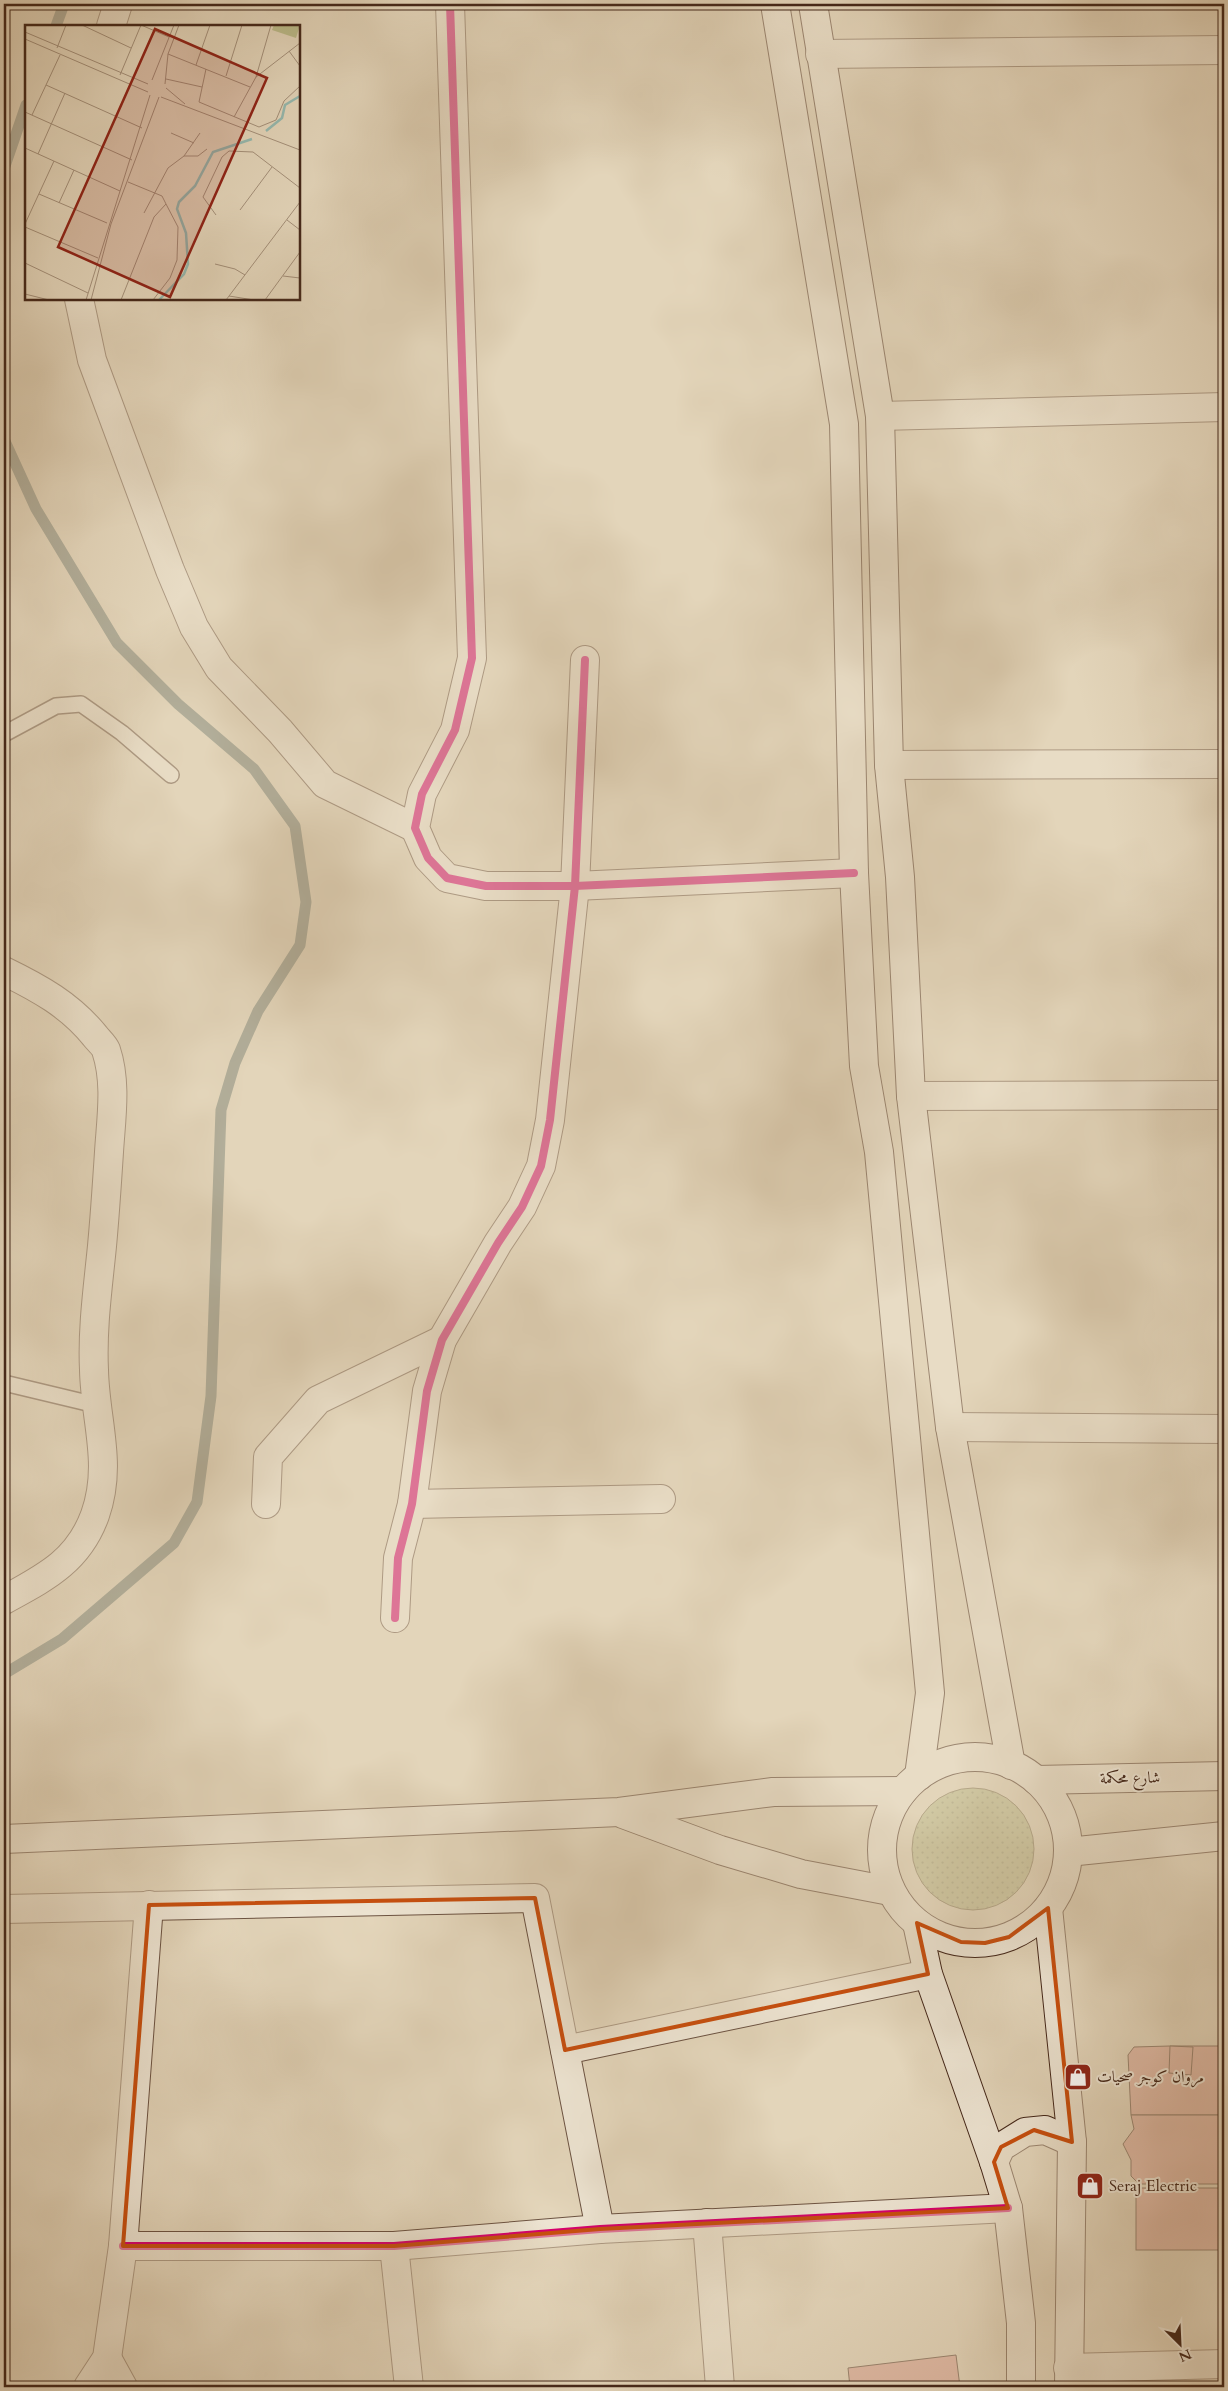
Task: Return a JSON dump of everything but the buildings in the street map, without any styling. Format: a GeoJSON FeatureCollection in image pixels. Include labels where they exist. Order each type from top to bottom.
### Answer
{"type":"FeatureCollection","features":[{"type":"Feature","properties":{"kind":"street"},"geometry":{"type":"LineString","coordinates":[[111,25],[118,4]]}},
{"type":"Feature","properties":{"kind":"street"},"geometry":{"type":"LineString","coordinates":[[450,4],[472,658],[455,730],[422,794],[415,828],[428,858],[448,878],[486,886],[575,886],[854,873]]}},
{"type":"Feature","properties":{"kind":"street"},"geometry":{"type":"LineString","coordinates":[[4,1839],[619,1812],[773,1792],[911,1783],[940,1764],[964,1758],[988,1758],[1011,1765],[1036,1780],[1050,1795],[1060,1812],[1066,1832],[1068,1852],[1065,1872],[1058,1891],[1048,1908],[1030,1925],[1009,1937],[985,1943],[961,1942],[937,1936],[917,1923],[902,1908],[890,1891],[882,1856],[886,1822],[911,1783],[930,1693],[879,1152],[864,1066],[854,873],[844,424],[775,4]]}},
{"type":"Feature","properties":{"kind":"street"},"geometry":{"type":"LineString","coordinates":[[813,4],[880,416],[889,765],[900,877],[911,1096],[950,1427],[1011,1765]]}},
{"type":"Feature","properties":{"kind":"street"},"geometry":{"type":"LineString","coordinates":[[820,54],[1224,50]]}},
{"type":"Feature","properties":{"kind":"street"},"geometry":{"type":"LineString","coordinates":[[79,300],[92,360],[170,570],[194,627],[219,668],[280,731],[325,784],[415,828]]}},
{"type":"Feature","properties":{"kind":"street"},"geometry":{"type":"LineString","coordinates":[[880,416],[1224,407]]}},
{"type":"Feature","properties":{"kind":"street"},"geometry":{"type":"LineString","coordinates":[[395,1618],[398,1558],[412,1504],[427,1391],[442,1340],[498,1243],[522,1207],[541,1166],[550,1120],[575,886],[585,660]]}},
{"type":"Feature","properties":{"kind":"street"},"geometry":{"type":"LineString","coordinates":[[889,765],[1224,764]]}},
{"type":"Feature","properties":{"kind":"street"},"geometry":{"type":"LineString","coordinates":[[4,971],[53,997],[81,1019],[106,1049],[113,1092],[94,1321],[96,1405],[102,1436],[104,1463],[102,1490],[94,1517],[72,1555],[54,1572],[4,1600]]}},
{"type":"Feature","properties":{"kind":"street"},"geometry":{"type":"LineString","coordinates":[[911,1096],[1224,1095]]}},
{"type":"Feature","properties":{"kind":"street"},"geometry":{"type":"LineString","coordinates":[[266,1504],[268,1456],[318,1400],[442,1340]]}},
{"type":"Feature","properties":{"kind":"street"},"geometry":{"type":"LineString","coordinates":[[950,1427],[1224,1429]]}},
{"type":"Feature","properties":{"kind":"street"},"geometry":{"type":"LineString","coordinates":[[412,1504],[660,1499]]}},
{"type":"Feature","properties":{"kind":"street","name":"شارع محكمة"},"geometry":{"type":"LineString","coordinates":[[1036,1780],[1224,1776]]}},
{"type":"Feature","properties":{"kind":"street"},"geometry":{"type":"LineString","coordinates":[[619,1812],[720,1850],[801,1874],[890,1891]]}},
{"type":"Feature","properties":{"kind":"street"},"geometry":{"type":"LineString","coordinates":[[1068,1852],[1224,1836]]}},
{"type":"Feature","properties":{"kind":"street"},"geometry":{"type":"LineString","coordinates":[[4,1909],[535,1898],[600,2229]]}},
{"type":"Feature","properties":{"kind":"street"},"geometry":{"type":"LineString","coordinates":[[88,2387],[108,2358],[123,2246],[150,1906]]}},
{"type":"Feature","properties":{"kind":"street"},"geometry":{"type":"LineString","coordinates":[[1048,1908],[1072,2142],[1068,2377],[1224,2364]]}},
{"type":"Feature","properties":{"kind":"street"},"geometry":{"type":"LineString","coordinates":[[917,1923],[928,1974],[994,2162],[1008,2208],[1021,2323],[1021,2387]]}},
{"type":"Feature","properties":{"kind":"street"},"geometry":{"type":"LineString","coordinates":[[565,2050],[928,1974]]}},
{"type":"Feature","properties":{"kind":"street"},"geometry":{"type":"LineString","coordinates":[[994,2162],[1001,2146],[1025,2132],[1045,2130],[1072,2142]]}},
{"type":"Feature","properties":{"kind":"street"},"geometry":{"type":"LineString","coordinates":[[123,2246],[394,2246],[600,2229],[1008,2208]]}},
{"type":"Feature","properties":{"kind":"street"},"geometry":{"type":"LineString","coordinates":[[707,2223],[720,2387]]}},
{"type":"Feature","properties":{"kind":"street"},"geometry":{"type":"LineString","coordinates":[[394,2246],[409,2387]]}},
{"type":"Feature","properties":{"kind":"street"},"geometry":{"type":"LineString","coordinates":[[108,2358],[123,2387]]}},
{"type":"Feature","properties":{"kind":"lane"},"geometry":{"type":"LineString","coordinates":[[4,734],[56,706],[81,704],[122,733],[171,775]]}},
{"type":"Feature","properties":{"kind":"lane"},"geometry":{"type":"LineString","coordinates":[[4,1383],[96,1405]]}},
{"type":"Feature","properties":{"kind":"highlighted area"},"geometry":{"type":"Polygon","coordinates":[[[535,1898],[565,2050],[928,1974],[917,1923],[961,1942],[985,1943],[1009,1937],[1048,1908],[1072,2142],[1034,2130],[1001,2147],[994,2162],[1008,2208],[600,2229],[394,2246],[123,2246],[149,1905],[535,1898]]]}},
{"type":"Feature","properties":{"kind":"green space"},"geometry":{"type":"Polygon","coordinates":[[[973,1788],[985,1789],[996,1793],[1007,1798],[1016,1806],[1024,1815],[1029,1826],[1033,1837],[1033,1861],[1029,1872],[1024,1883],[1016,1892],[1007,1900],[996,1905],[985,1909],[973,1910],[961,1909],[950,1905],[939,1900],[930,1892],[922,1883],[917,1872],[913,1861],[912,1849],[913,1837],[917,1826],[922,1815],[930,1806],[939,1798],[950,1793],[961,1789],[973,1788]]]}},
{"type":"Feature","properties":{"kind":"waterway"},"geometry":{"type":"LineString","coordinates":[[56,25],[64,4]]}},
{"type":"Feature","properties":{"kind":"waterway"},"geometry":{"type":"LineString","coordinates":[[4,169],[25,108]]}},
{"type":"Feature","properties":{"kind":"waterway"},"geometry":{"type":"LineString","coordinates":[[4,439],[36,509],[117,643],[178,704],[254,769],[295,826],[306,902],[300,945],[258,1011],[235,1063],[221,1110],[211,1396],[197,1502],[174,1543],[62,1639],[4,1674]]}},
{"type":"Feature","properties":{"kind":"cycle path"},"geometry":{"type":"LineString","coordinates":[[450,4],[472,658],[455,730],[422,794],[415,828],[428,858],[447,878],[486,886],[575,886],[854,873]]}},
{"type":"Feature","properties":{"kind":"cycle path"},"geometry":{"type":"LineString","coordinates":[[395,1618],[398,1558],[412,1504],[427,1391],[442,1340],[498,1243],[522,1207],[541,1166],[550,1120],[575,886],[585,660]]}},
{"type":"Feature","properties":{"kind":"cycle path"},"geometry":{"type":"LineString","coordinates":[[123,2246],[394,2246],[600,2229],[1008,2208]]}},
{"type":"Feature","properties":{"kind":"place","name":"مروان كوجر صحيات"},"geometry":{"type":"Point","coordinates":[1078,2077]}},
{"type":"Feature","properties":{"kind":"place","name":"Seraj Electric"},"geometry":{"type":"Point","coordinates":[1090,2186]}}]}
